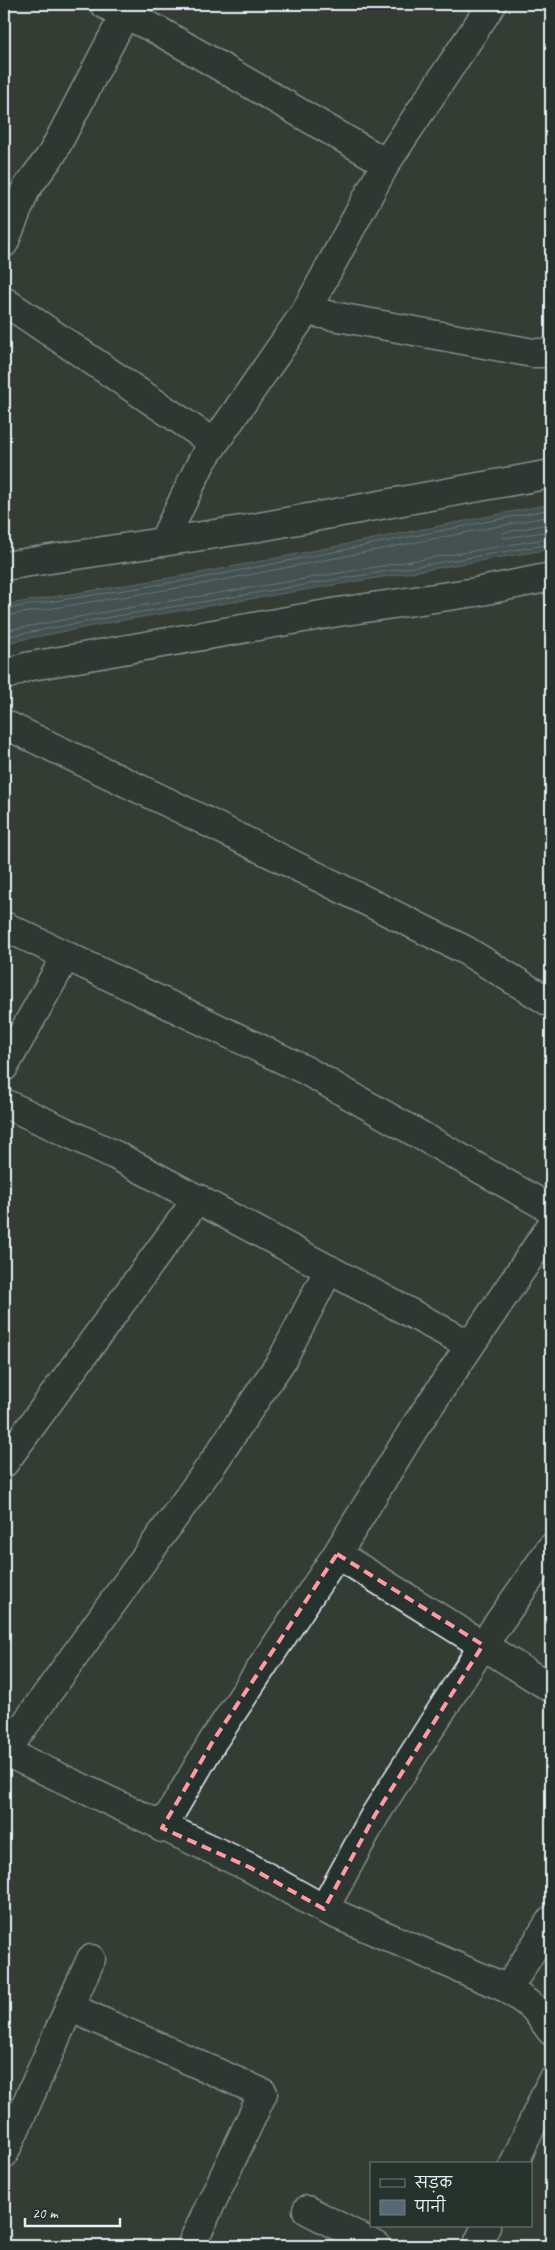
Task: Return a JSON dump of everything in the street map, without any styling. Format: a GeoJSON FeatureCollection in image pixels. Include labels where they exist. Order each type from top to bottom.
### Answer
{"type":"FeatureCollection","features":[{"type":"Feature","properties":{"kind":"street"},"geometry":{"type":"LineString","coordinates":[[163,542],[202,461],[306,311],[386,163],[492,4]]}},
{"type":"Feature","properties":{"kind":"street"},"geometry":{"type":"LineString","coordinates":[[4,243],[26,189],[52,154],[115,9],[159,31],[386,163]]}},
{"type":"Feature","properties":{"kind":"street"},"geometry":{"type":"LineString","coordinates":[[4,301],[214,443]]}},
{"type":"Feature","properties":{"kind":"street"},"geometry":{"type":"LineString","coordinates":[[306,311],[533,353],[551,353]]}},
{"type":"Feature","properties":{"kind":"street"},"geometry":{"type":"LineString","coordinates":[[4,566],[258,527],[551,474]]}},
{"type":"Feature","properties":{"kind":"street"},"geometry":{"type":"LineString","coordinates":[[4,676],[26,667],[338,612],[476,592],[551,577]]}},
{"type":"Feature","properties":{"kind":"street"},"geometry":{"type":"LineString","coordinates":[[4,724],[169,803],[465,950],[551,1003]]}},
{"type":"Feature","properties":{"kind":"street"},"geometry":{"type":"LineString","coordinates":[[4,926],[305,1070],[551,1209]]}},
{"type":"Feature","properties":{"kind":"street"},"geometry":{"type":"LineString","coordinates":[[4,1067],[66,956]]}},
{"type":"Feature","properties":{"kind":"street"},"geometry":{"type":"LineString","coordinates":[[4,1103],[115,1155],[198,1198],[470,1345]]}},
{"type":"Feature","properties":{"kind":"street"},"geometry":{"type":"LineString","coordinates":[[4,1463],[198,1198]]}},
{"type":"Feature","properties":{"kind":"street"},"geometry":{"type":"LineString","coordinates":[[162,1828],[213,1741],[337,1554],[415,1427],[551,1226]]}},
{"type":"Feature","properties":{"kind":"street"},"geometry":{"type":"LineString","coordinates":[[329,1269],[282,1360],[213,1463],[5,1751],[162,1828],[249,1867],[324,1909],[508,1989],[534,2008],[551,2030]]}},
{"type":"Feature","properties":{"kind":"street"},"geometry":{"type":"LineString","coordinates":[[324,1909],[375,1815],[483,1645],[551,1548]]}},
{"type":"Feature","properties":{"kind":"street"},"geometry":{"type":"LineString","coordinates":[[337,1554],[551,1688]]}},
{"type":"Feature","properties":{"kind":"street"},"geometry":{"type":"LineString","coordinates":[[508,1989],[551,1920]]}},
{"type":"Feature","properties":{"kind":"street"},"geometry":{"type":"LineString","coordinates":[[4,2154],[91,1959]]}},
{"type":"Feature","properties":{"kind":"street"},"geometry":{"type":"LineString","coordinates":[[69,2007],[263,2093],[191,2246]]}},
{"type":"Feature","properties":{"kind":"street"},"geometry":{"type":"LineString","coordinates":[[515,2162],[544,2119],[551,2082]]}},
{"type":"Feature","properties":{"kind":"street"},"geometry":{"type":"LineString","coordinates":[[307,2210],[377,2246]]}},
{"type":"Feature","properties":{"kind":"street"},"geometry":{"type":"LineString","coordinates":[[476,2246],[485,2228]]}},
{"type":"Feature","properties":{"kind":"highlighted area"},"geometry":{"type":"Polygon","coordinates":[[[337,1554],[483,1645],[375,1815],[324,1909],[249,1867],[162,1828],[213,1741],[337,1554]]]}},
{"type":"Feature","properties":{"kind":"water"},"geometry":{"type":"Polygon","coordinates":[[[551,504],[551,549],[118,621],[4,643],[4,605],[200,573],[551,504]]]}}]}
